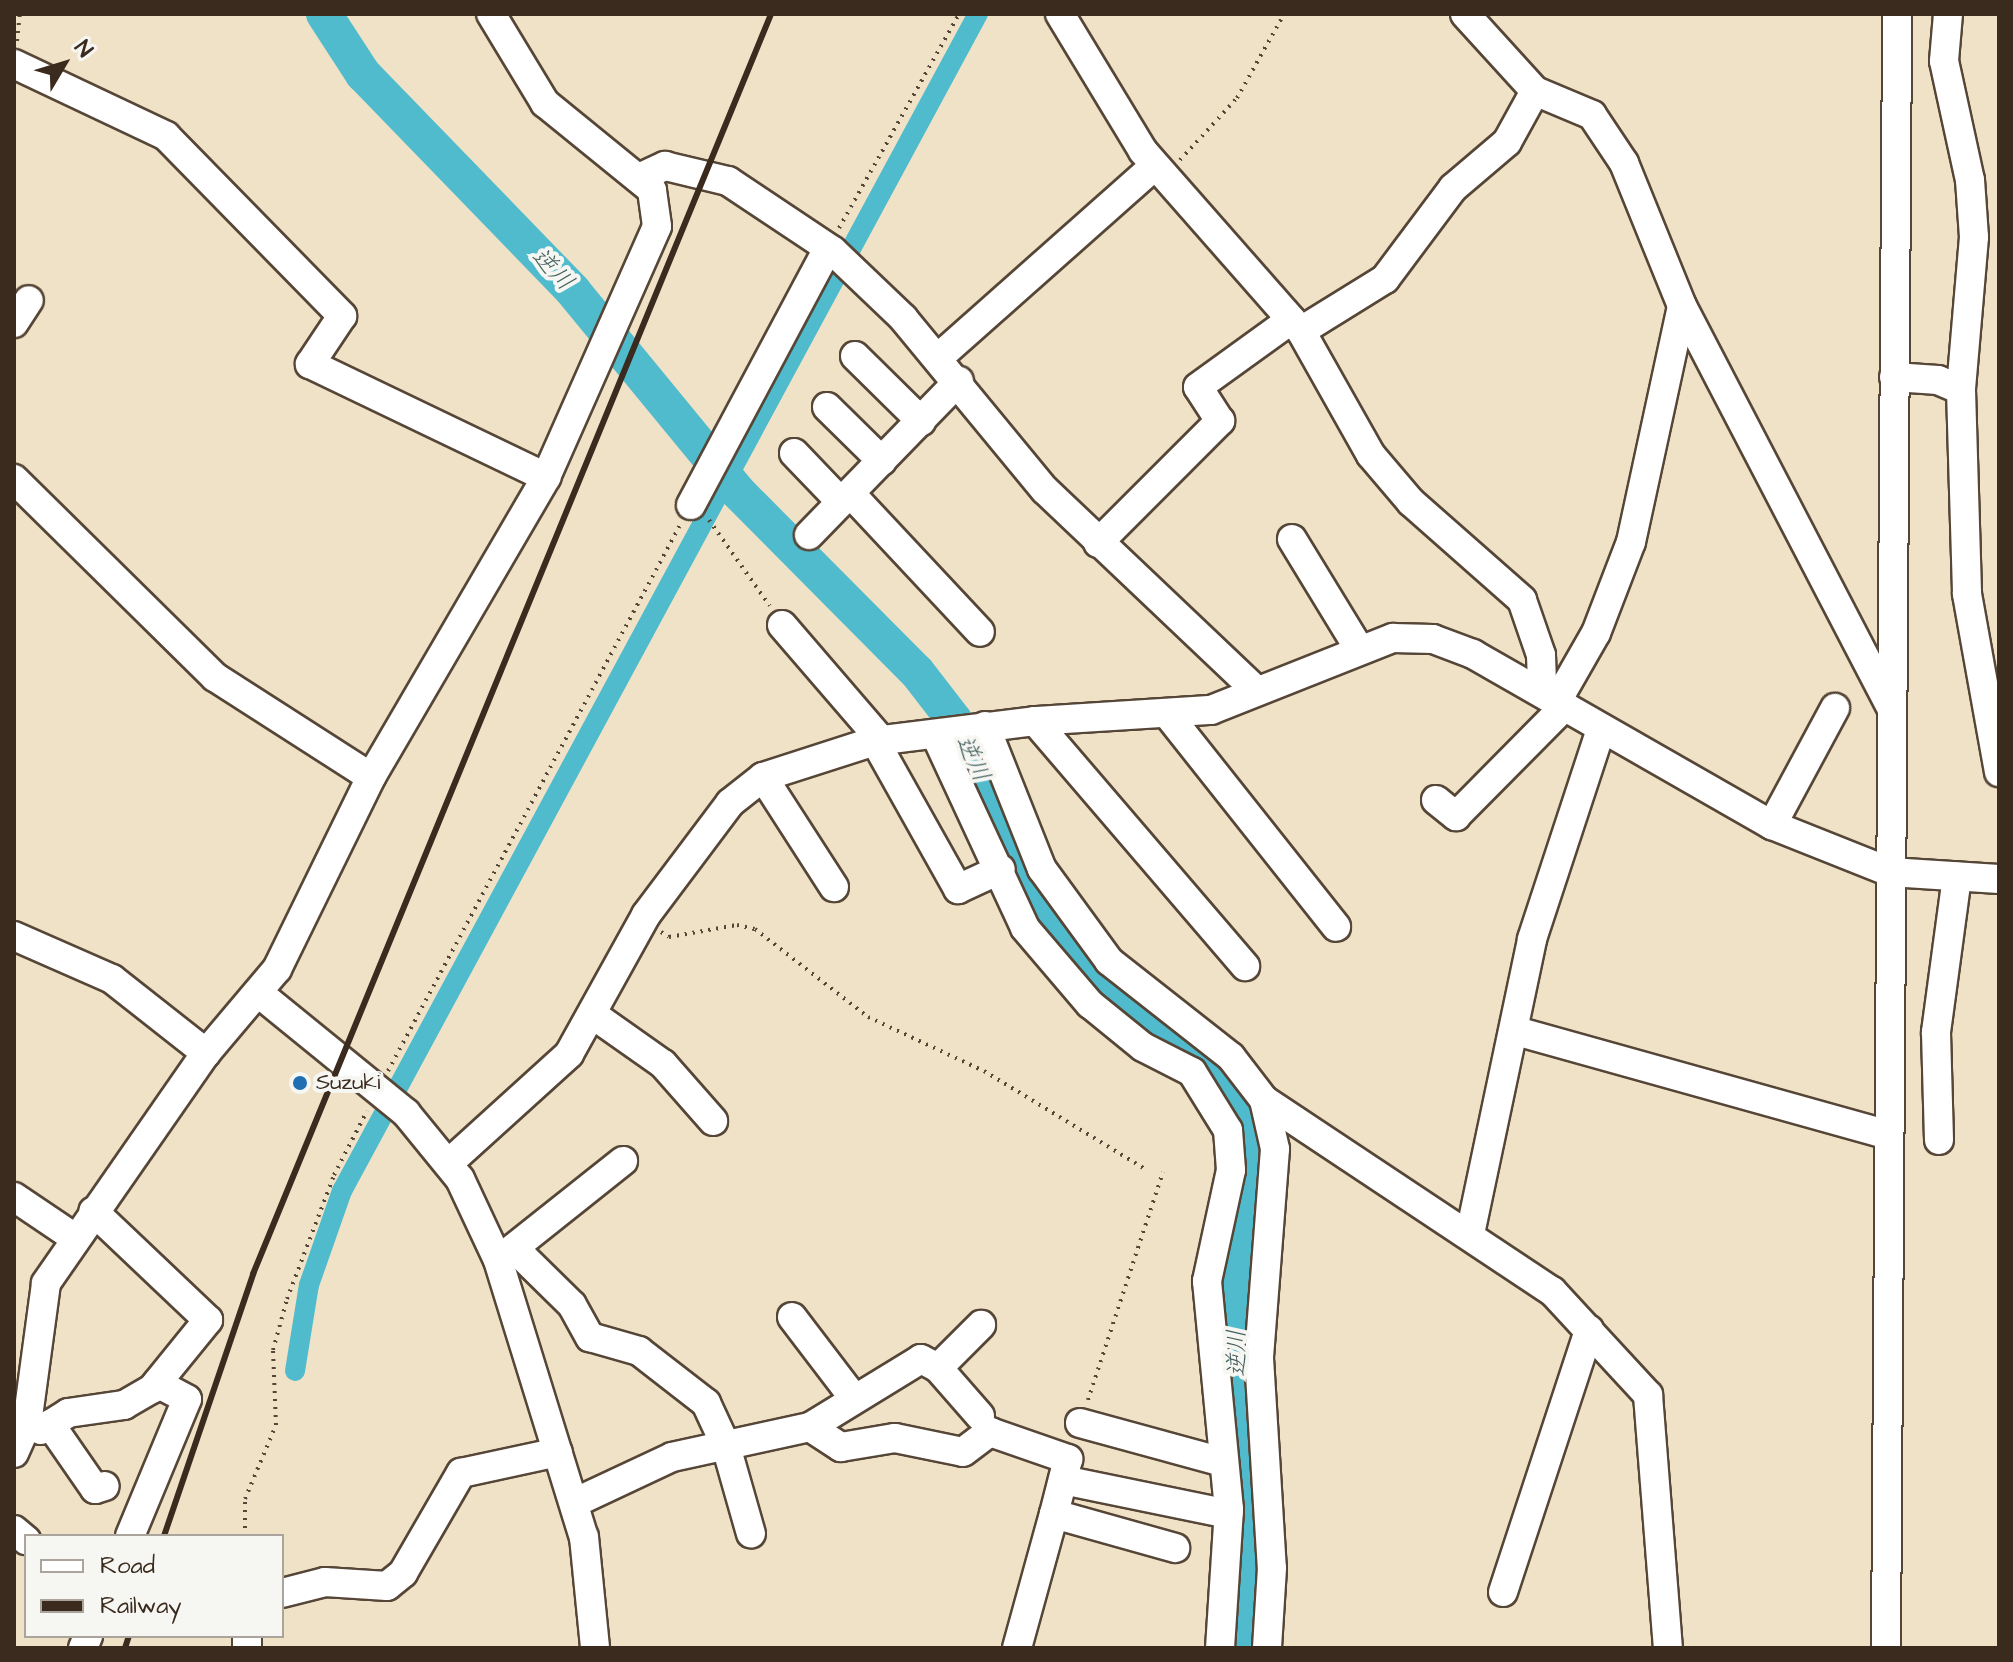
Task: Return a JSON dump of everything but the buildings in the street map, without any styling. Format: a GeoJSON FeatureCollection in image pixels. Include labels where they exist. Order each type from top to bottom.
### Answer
{"type":"FeatureCollection","features":[{"type":"Feature","properties":{"kind":"street"},"geometry":{"type":"LineString","coordinates":[[1060,14],[1160,171],[1296,326],[1371,455],[1411,502],[1522,600],[1555,699]]}},
{"type":"Feature","properties":{"kind":"street"},"geometry":{"type":"LineString","coordinates":[[1465,14],[1535,91],[1592,115],[1624,163],[1682,306],[1893,711]]}},
{"type":"Feature","properties":{"kind":"street"},"geometry":{"type":"LineString","coordinates":[[1886,1648],[1897,14]]}},
{"type":"Feature","properties":{"kind":"street"},"geometry":{"type":"LineString","coordinates":[[1948,14],[1948,81],[1970,180],[1974,237],[1961,390],[1967,594],[1999,772]]}},
{"type":"Feature","properties":{"kind":"street"},"geometry":{"type":"LineString","coordinates":[[14,1453],[30,1421],[26,1315],[93,1211],[206,1053],[261,995],[371,777],[546,477],[601,346],[619,314],[659,210],[639,178],[545,103],[493,15]]}},
{"type":"Feature","properties":{"kind":"street"},"geometry":{"type":"LineString","coordinates":[[14,64],[166,136],[342,316],[310,364],[546,477]]}},
{"type":"Feature","properties":{"kind":"street"},"geometry":{"type":"LineString","coordinates":[[1897,78],[1948,81]]}},
{"type":"Feature","properties":{"kind":"street"},"geometry":{"type":"LineString","coordinates":[[1098,543],[1220,421],[1198,387],[1296,326],[1385,279],[1453,188],[1507,142],[1535,91]]}},
{"type":"Feature","properties":{"kind":"street"},"geometry":{"type":"LineString","coordinates":[[639,178],[665,166],[728,181],[838,256],[959,381],[1045,490],[1257,691]]}},
{"type":"Feature","properties":{"kind":"street"},"geometry":{"type":"LineString","coordinates":[[938,358],[1160,171]]}},
{"type":"Feature","properties":{"kind":"street"},"geometry":{"type":"LineString","coordinates":[[691,505],[732,426],[838,256]]}},
{"type":"Feature","properties":{"kind":"street"},"geometry":{"type":"LineString","coordinates":[[1436,800],[1456,816],[1555,699],[1596,633],[1631,542],[1682,306]]}},
{"type":"Feature","properties":{"kind":"street"},"geometry":{"type":"LineString","coordinates":[[855,356],[921,421]]}},
{"type":"Feature","properties":{"kind":"street"},"geometry":{"type":"LineString","coordinates":[[1894,377],[1938,380],[1961,390]]}},
{"type":"Feature","properties":{"kind":"street"},"geometry":{"type":"LineString","coordinates":[[809,535],[959,381]]}},
{"type":"Feature","properties":{"kind":"street"},"geometry":{"type":"LineString","coordinates":[[827,407],[882,461]]}},
{"type":"Feature","properties":{"kind":"street"},"geometry":{"type":"LineString","coordinates":[[794,453],[846,497],[980,632]]}},
{"type":"Feature","properties":{"kind":"street"},"geometry":{"type":"LineString","coordinates":[[14,479],[215,677],[371,777]]}},
{"type":"Feature","properties":{"kind":"street"},"geometry":{"type":"LineString","coordinates":[[1292,539],[1358,647]]}},
{"type":"Feature","properties":{"kind":"street"},"geometry":{"type":"LineString","coordinates":[[782,625],[878,741],[958,889],[1001,869]]}},
{"type":"Feature","properties":{"kind":"street"},"geometry":{"type":"LineString","coordinates":[[450,1162],[569,1054],[643,919],[730,803],[763,777],[878,741],[1035,721],[1169,716],[1211,710],[1358,647],[1433,639],[1555,699],[1601,729],[1772,825],[1890,872],[1999,879]]}},
{"type":"Feature","properties":{"kind":"street"},"geometry":{"type":"LineString","coordinates":[[1772,825],[1835,708]]}},
{"type":"Feature","properties":{"kind":"street"},"geometry":{"type":"LineString","coordinates":[[1169,716],[1336,927]]}},
{"type":"Feature","properties":{"kind":"street"},"geometry":{"type":"LineString","coordinates":[[1035,721],[1245,966]]}},
{"type":"Feature","properties":{"kind":"street"},"geometry":{"type":"LineString","coordinates":[[1470,1234],[1516,1031],[1532,939],[1601,729]]}},
{"type":"Feature","properties":{"kind":"street"},"geometry":{"type":"LineString","coordinates":[[958,732],[1001,869],[1025,928],[1090,1004],[1143,1047],[1192,1072],[1228,1130],[1231,1170],[1207,1281],[1229,1514],[1220,1648]]}},
{"type":"Feature","properties":{"kind":"street"},"geometry":{"type":"LineString","coordinates":[[958,732],[1042,869],[1109,961],[1231,1057],[1264,1100],[1552,1291],[1648,1395],[1655,1413],[1668,1648]]}},
{"type":"Feature","properties":{"kind":"street"},"geometry":{"type":"LineString","coordinates":[[763,777],[834,887]]}},
{"type":"Feature","properties":{"kind":"street"},"geometry":{"type":"LineString","coordinates":[[1939,1140],[1936,1032],[1957,876]]}},
{"type":"Feature","properties":{"kind":"street"},"geometry":{"type":"LineString","coordinates":[[14,936],[112,979],[206,1053]]}},
{"type":"Feature","properties":{"kind":"street"},"geometry":{"type":"LineString","coordinates":[[261,995],[378,1094],[406,1113],[450,1162],[506,1254],[574,1503],[595,1648]]}},
{"type":"Feature","properties":{"kind":"street"},"geometry":{"type":"LineString","coordinates":[[592,1014],[663,1064],[713,1121]]}},
{"type":"Feature","properties":{"kind":"street"},"geometry":{"type":"LineString","coordinates":[[1516,1031],[1889,1135]]}},
{"type":"Feature","properties":{"kind":"street"},"geometry":{"type":"LineString","coordinates":[[1264,1100],[1275,1149],[1262,1246],[1259,1358],[1272,1568],[1267,1648]]}},
{"type":"Feature","properties":{"kind":"street"},"geometry":{"type":"LineString","coordinates":[[506,1254],[623,1161]]}},
{"type":"Feature","properties":{"kind":"street"},"geometry":{"type":"LineString","coordinates":[[14,1197],[75,1238]]}},
{"type":"Feature","properties":{"kind":"street"},"geometry":{"type":"LineString","coordinates":[[30,1421],[124,1405],[157,1383],[208,1320],[93,1211]]}},
{"type":"Feature","properties":{"kind":"street"},"geometry":{"type":"LineString","coordinates":[[506,1254],[572,1305],[590,1337],[639,1351],[706,1403],[726,1446],[751,1534]]}},
{"type":"Feature","properties":{"kind":"street"},"geometry":{"type":"LineString","coordinates":[[792,1317],[853,1397]]}},
{"type":"Feature","properties":{"kind":"street"},"geometry":{"type":"LineString","coordinates":[[938,1368],[981,1325]]}},
{"type":"Feature","properties":{"kind":"street"},"geometry":{"type":"LineString","coordinates":[[1503,1592],[1589,1330]]}},
{"type":"Feature","properties":{"kind":"street"},"geometry":{"type":"LineString","coordinates":[[574,1503],[672,1457],[810,1427],[853,1397],[921,1359],[938,1368],[980,1416]]}},
{"type":"Feature","properties":{"kind":"street"},"geometry":{"type":"LineString","coordinates":[[131,1534],[187,1399],[157,1383]]}},
{"type":"Feature","properties":{"kind":"street"},"geometry":{"type":"LineString","coordinates":[[30,1421],[95,1489],[105,1486]]}},
{"type":"Feature","properties":{"kind":"street"},"geometry":{"type":"LineString","coordinates":[[1080,1423],[1223,1462]]}},
{"type":"Feature","properties":{"kind":"street"},"geometry":{"type":"LineString","coordinates":[[810,1427],[841,1447],[895,1438],[963,1452],[990,1432],[1068,1459],[1017,1648]]}},
{"type":"Feature","properties":{"kind":"street"},"geometry":{"type":"LineString","coordinates":[[284,1592],[325,1582],[387,1586],[403,1573],[461,1473],[558,1452]]}},
{"type":"Feature","properties":{"kind":"street"},"geometry":{"type":"LineString","coordinates":[[1063,1480],[1229,1514]]}},
{"type":"Feature","properties":{"kind":"street"},"geometry":{"type":"LineString","coordinates":[[1054,1514],[1175,1548]]}},
{"type":"Feature","properties":{"kind":"path"},"geometry":{"type":"LineString","coordinates":[[14,64],[20,14]]}},
{"type":"Feature","properties":{"kind":"path"},"geometry":{"type":"LineString","coordinates":[[838,256],[959,14]]}},
{"type":"Feature","properties":{"kind":"path"},"geometry":{"type":"LineString","coordinates":[[1160,171],[1237,98],[1284,14]]}},
{"type":"Feature","properties":{"kind":"path"},"geometry":{"type":"LineString","coordinates":[[245,1534],[245,1499],[276,1425],[273,1350],[287,1299],[334,1175],[691,505]]}},
{"type":"Feature","properties":{"kind":"path"},"geometry":{"type":"LineString","coordinates":[[716,523],[782,625]]}},
{"type":"Feature","properties":{"kind":"path"},"geometry":{"type":"LineString","coordinates":[[643,919],[669,937],[737,925],[755,929],[868,1017],[984,1071],[1145,1169]]}},
{"type":"Feature","properties":{"kind":"path"},"geometry":{"type":"LineString","coordinates":[[1080,1423],[1163,1172]]}},
{"type":"Feature","properties":{"kind":"waterway","name":"逆川"},"geometry":{"type":"LineString","coordinates":[[324,14],[363,74],[573,291],[738,492],[917,672],[954,720],[1044,913],[1103,987],[1209,1069],[1238,1102],[1253,1162],[1238,1253],[1245,1648]]}},
{"type":"Feature","properties":{"kind":"waterway"},"geometry":{"type":"LineString","coordinates":[[295,1371],[309,1285],[342,1191],[978,14]]}},
{"type":"Feature","properties":{"kind":"railway"},"geometry":{"type":"LineString","coordinates":[[165,1534],[253,1274],[771,14]]}},
{"type":"Feature","properties":{"kind":"railway"},"geometry":{"type":"LineString","coordinates":[[125,1648],[128,1638]]}},
{"type":"Feature","properties":{"kind":"place","name":"Suzuki"},"geometry":{"type":"Point","coordinates":[300,1083]}}]}
